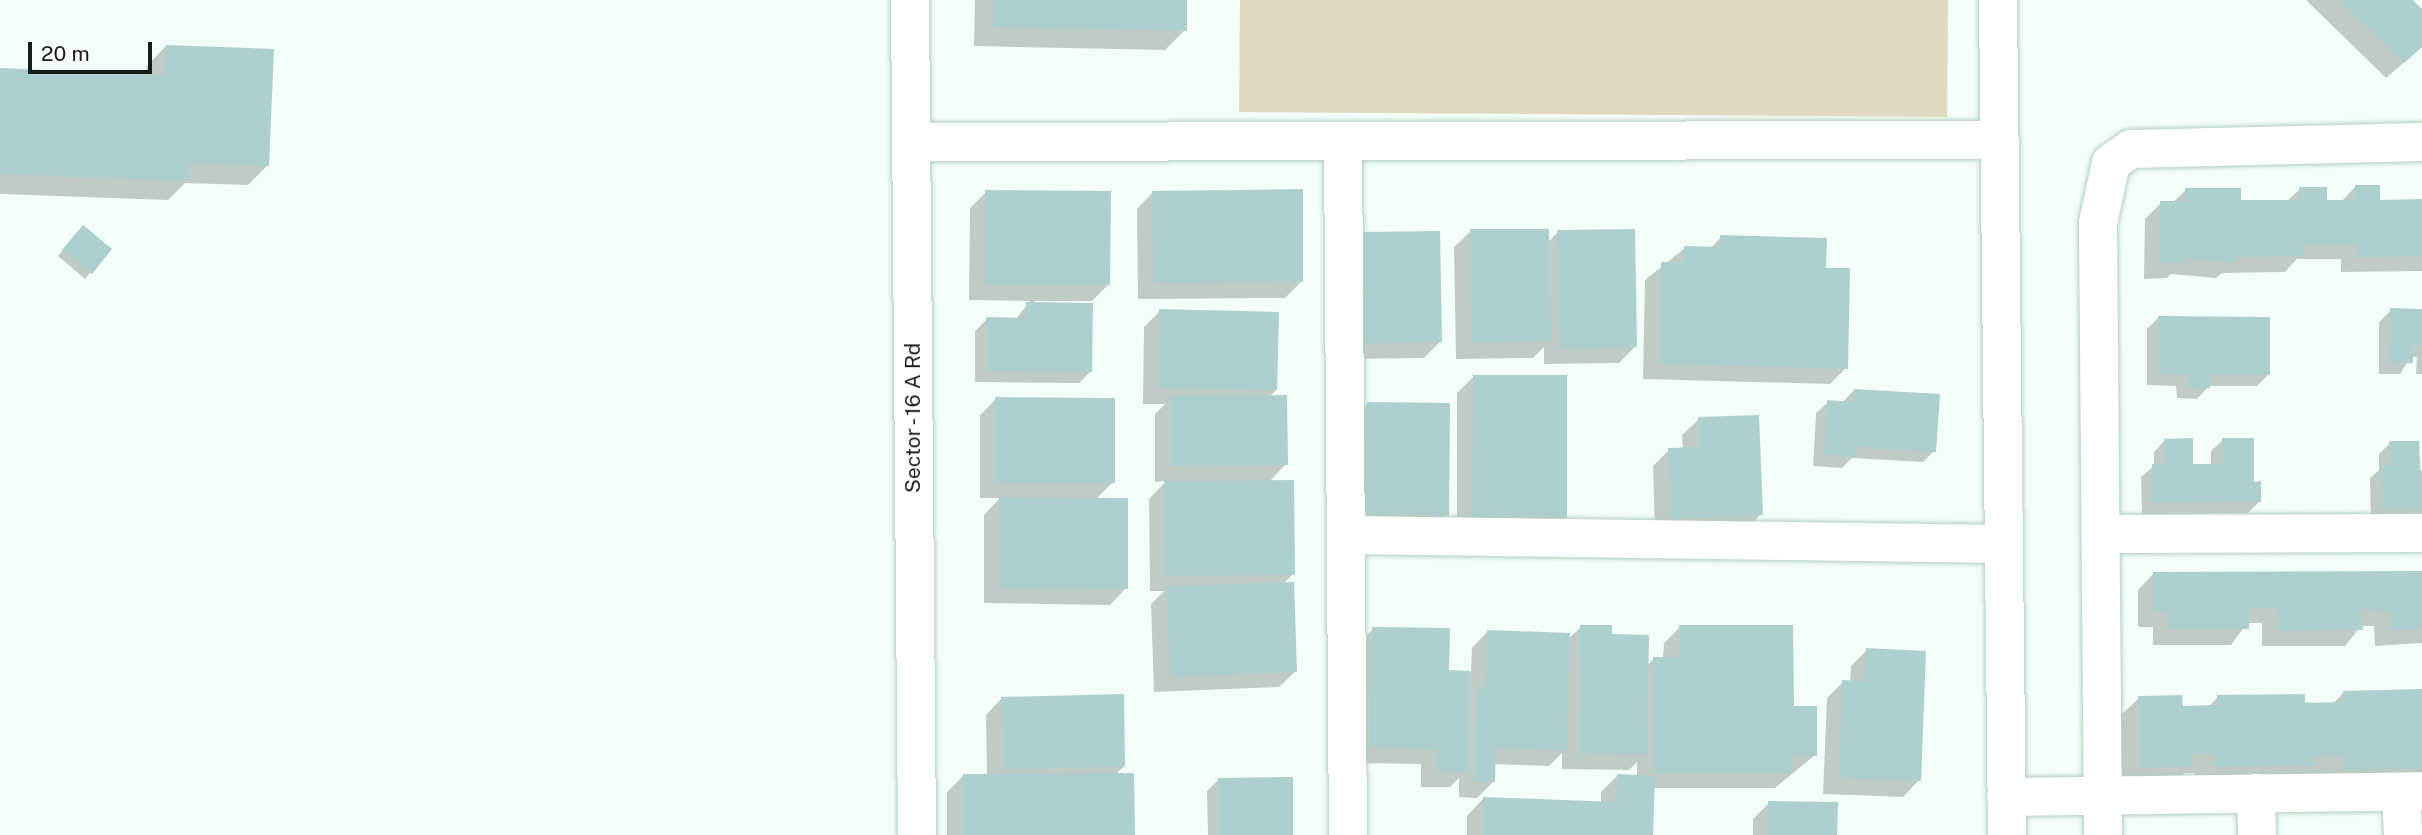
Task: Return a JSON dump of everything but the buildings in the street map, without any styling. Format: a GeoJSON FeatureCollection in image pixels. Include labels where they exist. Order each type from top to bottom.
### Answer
{"type":"FeatureCollection","features":[{"type":"Feature","properties":{"kind":"street","name":"Sector - 16 A Rd"},"geometry":{"type":"LineString","coordinates":[[910,0],[917,835]]}},
{"type":"Feature","properties":{"kind":"street"},"geometry":{"type":"LineString","coordinates":[[1998,0],[2007,835]]}},
{"type":"Feature","properties":{"kind":"street"},"geometry":{"type":"LineString","coordinates":[[911,142],[2000,140]]}},
{"type":"Feature","properties":{"kind":"street"},"geometry":{"type":"LineString","coordinates":[[2103,835],[2098,223],[2111,163],[2131,149],[2422,142]]}},
{"type":"Feature","properties":{"kind":"street"},"geometry":{"type":"LineString","coordinates":[[1343,143],[1349,535],[1348,835]]}},
{"type":"Feature","properties":{"kind":"street"},"geometry":{"type":"LineString","coordinates":[[2101,534],[2422,533]]}},
{"type":"Feature","properties":{"kind":"street"},"geometry":{"type":"LineString","coordinates":[[1349,535],[2004,544]]}},
{"type":"Feature","properties":{"kind":"street"},"geometry":{"type":"LineString","coordinates":[[2006,797],[2412,792],[2403,835]]}},
{"type":"Feature","properties":{"kind":"street"},"geometry":{"type":"LineString","coordinates":[[2256,793],[2256,835]]}},
{"type":"Feature","properties":{"kind":"shaded area"},"geometry":{"type":"Polygon","coordinates":[[[1240,0],[1948,0],[1947,117],[1239,112],[1240,0]]]}}]}
